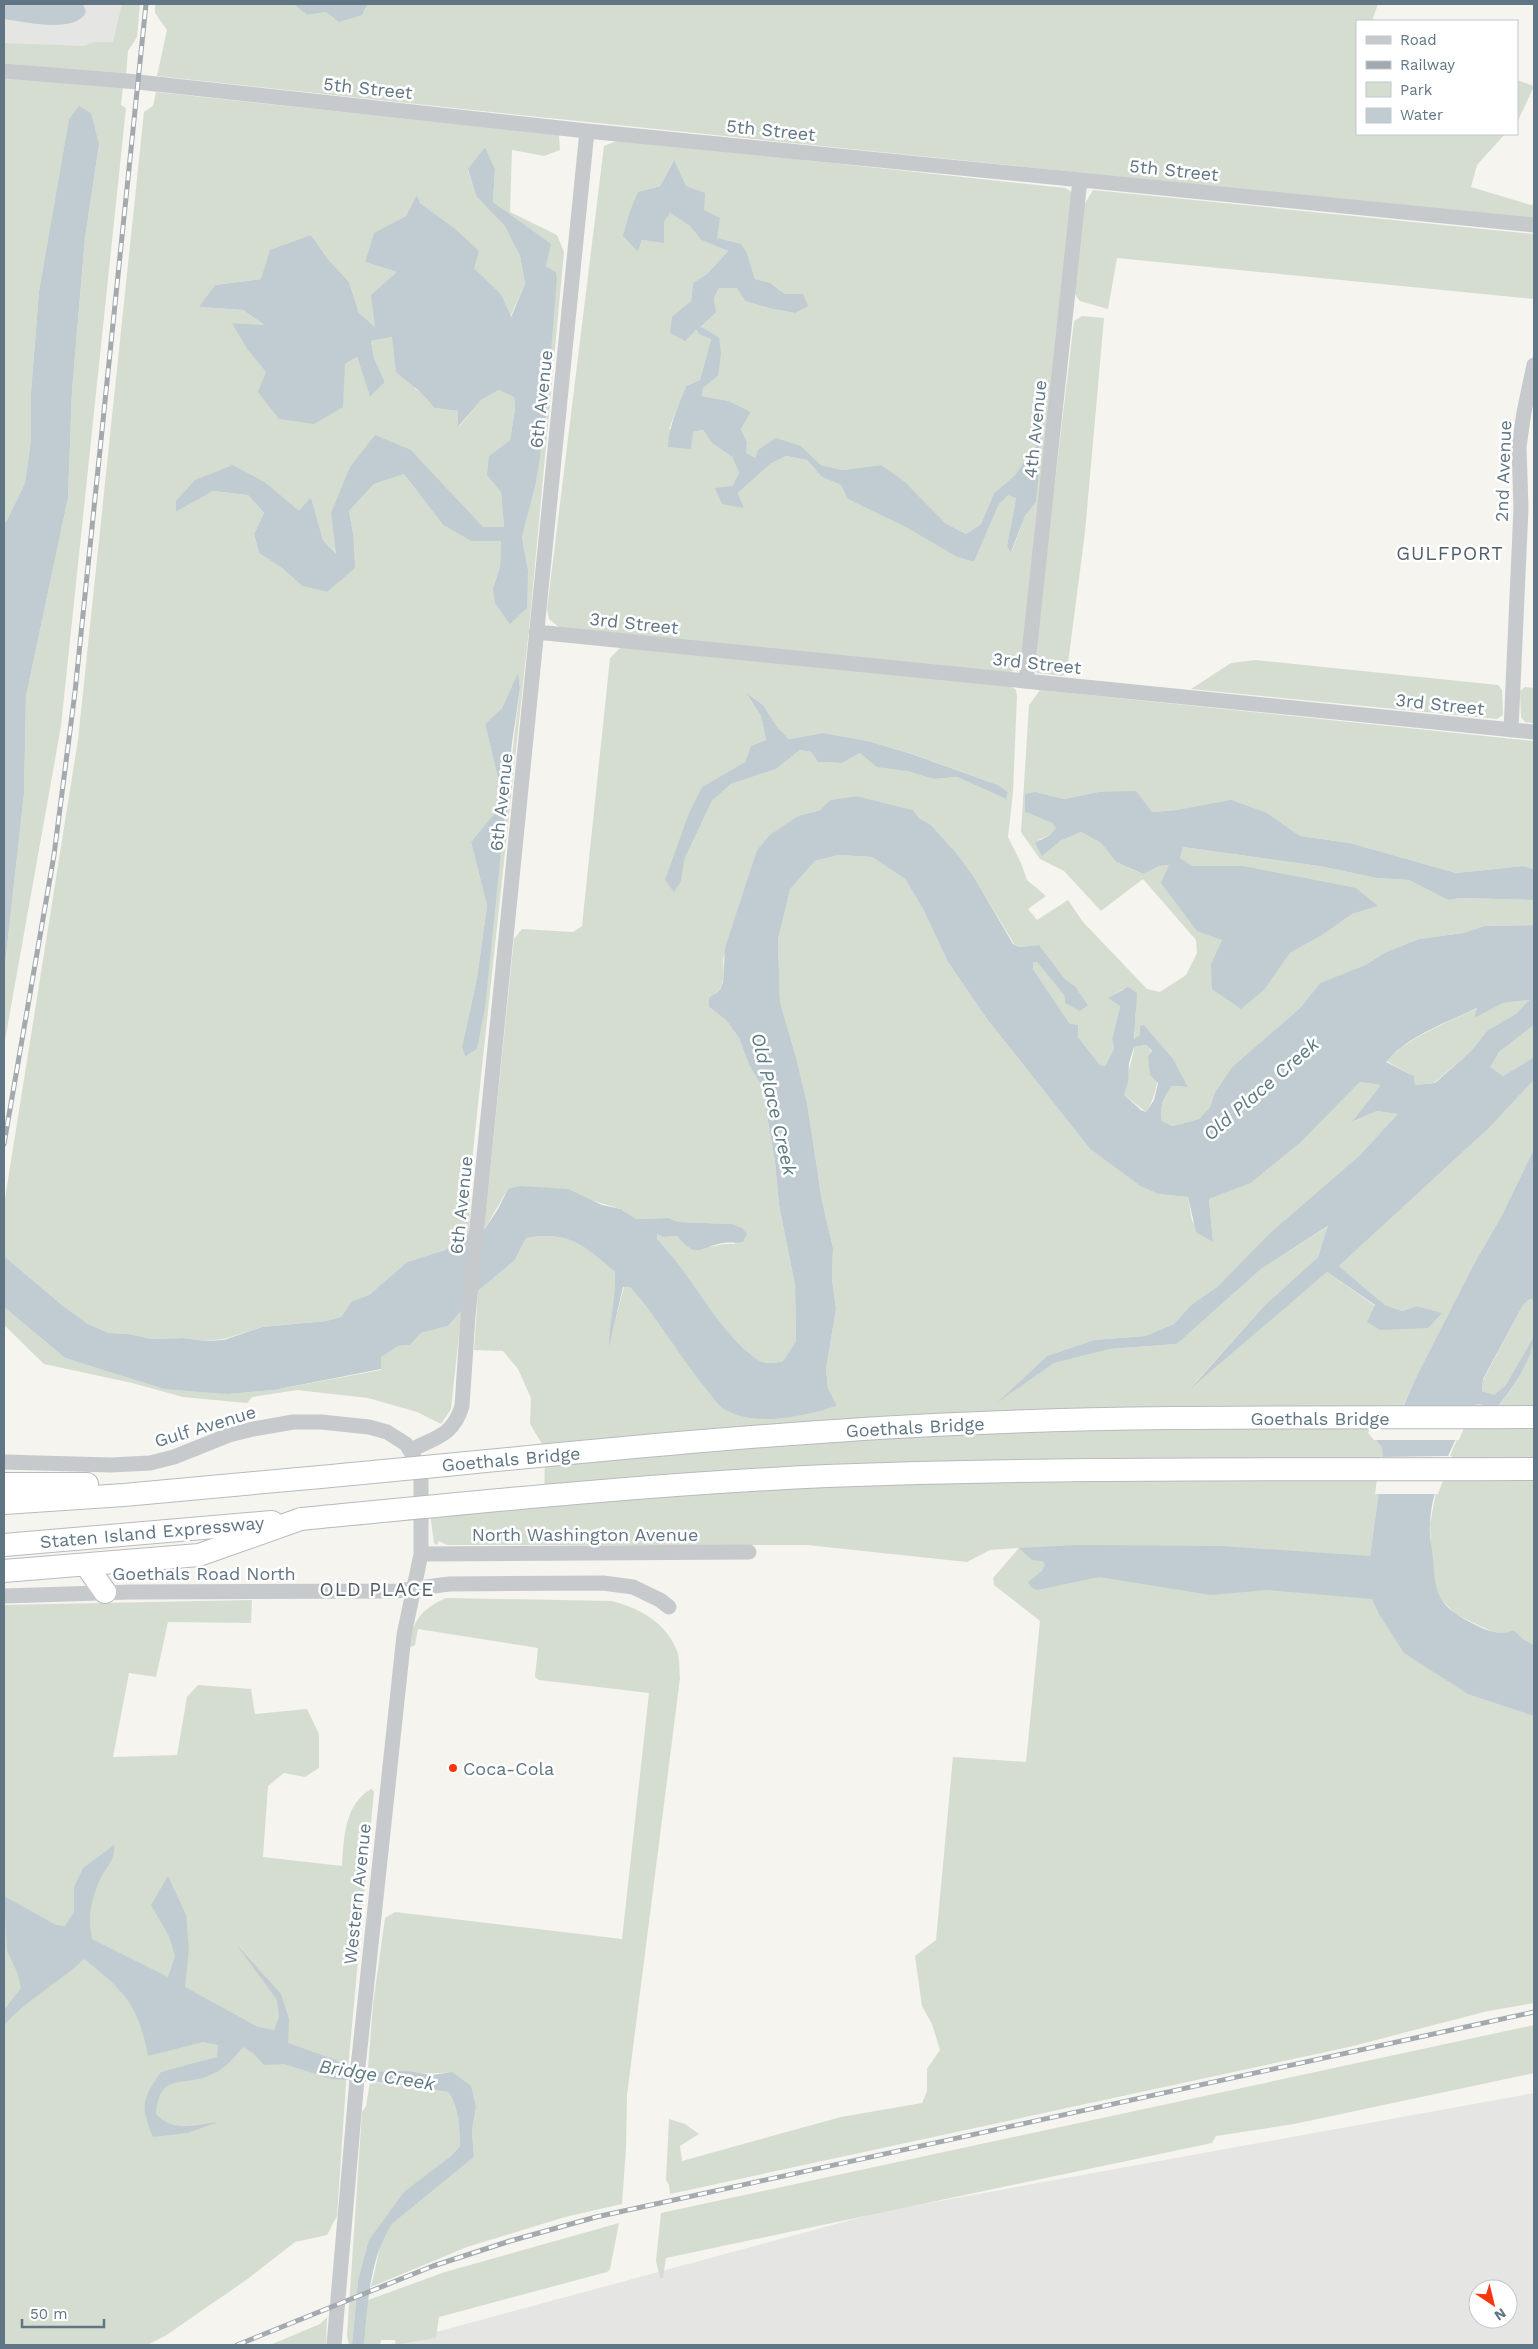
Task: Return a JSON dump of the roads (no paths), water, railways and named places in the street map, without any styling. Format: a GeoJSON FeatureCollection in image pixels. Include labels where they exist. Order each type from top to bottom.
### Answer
{"type":"FeatureCollection","features":[{"type":"Feature","properties":{"kind":"highway","name":"Goethals Bridge"},"geometry":{"type":"LineString","coordinates":[[141,1493],[755,1436],[926,1426],[1116,1419],[1534,1417]]}},
{"type":"Feature","properties":{"kind":"highway"},"geometry":{"type":"LineString","coordinates":[[4,1571],[199,1555],[301,1519],[625,1489],[833,1476],[1055,1470],[1534,1470]]}},
{"type":"Feature","properties":{"kind":"highway"},"geometry":{"type":"LineString","coordinates":[[4,1484],[118,1484],[141,1493]]}},
{"type":"Feature","properties":{"kind":"highway"},"geometry":{"type":"LineString","coordinates":[[4,1502],[141,1493]]}},
{"type":"Feature","properties":{"kind":"highway","name":"Staten Island Expressway"},"geometry":{"type":"LineString","coordinates":[[4,1545],[301,1519]]}},
{"type":"Feature","properties":{"kind":"highway"},"geometry":{"type":"LineString","coordinates":[[86,1565],[105,1592]]}},
{"type":"Feature","properties":{"kind":"street","name":"5th Street"},"geometry":{"type":"LineString","coordinates":[[4,71],[138,82],[587,131],[1534,225]]}},
{"type":"Feature","properties":{"kind":"street","name":"6th Avenue"},"geometry":{"type":"LineString","coordinates":[[411,1450],[451,1430],[458,1420],[462,1406],[468,1316],[587,131]]}},
{"type":"Feature","properties":{"kind":"street","name":"4th Avenue"},"geometry":{"type":"LineString","coordinates":[[1026,681],[1080,180]]}},
{"type":"Feature","properties":{"kind":"street","name":"2nd Avenue"},"geometry":{"type":"LineString","coordinates":[[1510,730],[1521,508],[1520,447],[1524,412],[1534,365]]}},
{"type":"Feature","properties":{"kind":"street","name":"3rd Street"},"geometry":{"type":"LineString","coordinates":[[536,632],[1534,732]]}},
{"type":"Feature","properties":{"kind":"street","name":"Gulf Avenue"},"geometry":{"type":"LineString","coordinates":[[4,1462],[111,1465],[150,1462],[174,1457],[241,1432],[277,1424],[307,1422],[333,1422],[379,1429],[400,1439],[411,1450]]}},
{"type":"Feature","properties":{"kind":"street","name":"Western Avenue"},"geometry":{"type":"LineString","coordinates":[[334,2345],[358,2067],[404,1634],[421,1554],[420,1472],[411,1450]]}},
{"type":"Feature","properties":{"kind":"street","name":"North Washington Avenue"},"geometry":{"type":"LineString","coordinates":[[421,1554],[470,1552],[749,1552]]}},
{"type":"Feature","properties":{"kind":"street","name":"Goethals Road North"},"geometry":{"type":"LineString","coordinates":[[4,1596],[105,1592],[397,1591],[449,1584],[613,1584],[642,1591],[669,1607]]}},
{"type":"Feature","properties":{"kind":"water"},"geometry":{"type":"Polygon","coordinates":[[[4,4],[83,4],[86,12],[80,19],[72,23],[61,25],[36,24],[4,19],[4,4]]]}},
{"type":"Feature","properties":{"kind":"water"},"geometry":{"type":"Polygon","coordinates":[[[293,4],[368,4],[362,15],[339,22],[326,12],[307,15],[293,4]]]}},
{"type":"Feature","properties":{"kind":"water"},"geometry":{"type":"Polygon","coordinates":[[[79,106],[91,113],[99,145],[85,238],[72,391],[68,498],[26,696],[24,794],[4,974],[4,523],[25,483],[31,440],[31,392],[39,291],[69,119],[79,106]]]}},
{"type":"Feature","properties":{"kind":"water"},"geometry":{"type":"Polygon","coordinates":[[[485,147],[495,169],[493,202],[551,244],[546,266],[556,272],[557,279],[545,423],[536,483],[522,537],[528,570],[527,608],[510,624],[495,603],[493,588],[500,567],[501,541],[471,541],[443,525],[404,474],[374,484],[349,511],[353,533],[355,568],[327,592],[302,586],[282,568],[259,553],[254,534],[264,513],[248,495],[213,491],[176,512],[176,501],[195,480],[233,465],[265,482],[299,511],[311,497],[323,540],[336,553],[331,513],[350,467],[375,435],[411,450],[483,527],[504,527],[501,492],[487,475],[489,456],[510,440],[515,409],[514,397],[499,390],[481,400],[458,427],[458,411],[434,408],[421,393],[396,372],[392,337],[371,341],[374,358],[385,382],[370,397],[357,357],[345,364],[343,407],[314,424],[279,419],[258,392],[266,372],[247,349],[232,323],[264,325],[243,310],[199,307],[215,285],[261,279],[270,250],[311,235],[328,259],[349,282],[359,313],[375,327],[371,295],[397,272],[365,262],[374,233],[406,216],[417,195],[420,203],[453,227],[479,251],[474,268],[501,294],[511,317],[525,284],[520,256],[505,226],[476,196],[468,169],[485,147]]]}},
{"type":"Feature","properties":{"kind":"water"},"geometry":{"type":"Polygon","coordinates":[[[674,160],[686,186],[705,193],[704,210],[720,218],[717,238],[741,244],[747,253],[755,279],[770,283],[785,294],[803,294],[808,306],[795,313],[772,309],[745,301],[737,288],[719,288],[714,298],[716,312],[701,327],[719,337],[721,354],[718,376],[703,388],[702,396],[729,401],[751,412],[741,429],[747,442],[746,453],[755,458],[758,450],[776,438],[801,446],[821,465],[842,470],[881,465],[905,482],[945,523],[966,534],[981,524],[994,493],[1014,476],[1038,444],[1041,452],[1036,502],[1025,516],[1011,552],[1007,546],[1016,498],[1008,495],[999,504],[974,562],[957,557],[908,528],[848,499],[841,485],[822,477],[807,460],[786,456],[770,464],[738,493],[744,508],[722,504],[715,488],[732,486],[739,473],[732,457],[712,443],[703,430],[693,432],[691,449],[668,447],[672,424],[686,386],[700,380],[711,339],[699,334],[696,330],[685,341],[670,333],[672,317],[691,301],[693,283],[708,273],[728,251],[701,240],[690,226],[670,213],[664,222],[664,243],[642,240],[638,252],[623,236],[638,192],[660,186],[674,160]]]}},
{"type":"Feature","properties":{"kind":"water"},"geometry":{"type":"Polygon","coordinates":[[[518,673],[520,688],[512,743],[485,1008],[477,1049],[465,1057],[462,1047],[477,978],[487,906],[471,842],[497,810],[499,782],[485,724],[502,708],[518,673]]]}},
{"type":"Feature","properties":{"kind":"water"},"geometry":{"type":"Polygon","coordinates":[[[746,693],[763,705],[778,728],[789,739],[823,733],[868,741],[912,754],[998,785],[1008,792],[1006,799],[957,777],[934,779],[908,771],[877,767],[860,753],[842,763],[818,762],[811,752],[800,750],[776,769],[731,784],[712,801],[684,860],[681,881],[674,892],[665,880],[689,813],[702,787],[745,762],[751,746],[766,740],[761,716],[746,693]]]}},
{"type":"Feature","properties":{"kind":"water"},"geometry":{"type":"Polygon","coordinates":[[[1136,791],[1152,812],[1177,810],[1231,800],[1267,813],[1300,836],[1350,843],[1456,873],[1523,866],[1534,869],[1534,900],[1461,898],[1448,900],[1409,880],[1377,878],[1319,866],[1183,847],[1180,858],[1192,866],[1243,866],[1356,888],[1378,906],[1352,914],[1324,934],[1290,953],[1265,989],[1241,1009],[1212,989],[1211,964],[1222,940],[1197,931],[1161,883],[1169,865],[1159,866],[1143,874],[1116,862],[1101,843],[1081,832],[1060,841],[1042,856],[1035,843],[1050,835],[1056,828],[1052,823],[1025,812],[1025,794],[1036,792],[1064,799],[1098,792],[1136,791]]]}},
{"type":"Feature","properties":{"kind":"water","name":"Old Place Creek"},"geometry":{"type":"Polygon","coordinates":[[[857,796],[913,810],[919,818],[931,825],[958,855],[974,877],[1013,944],[1019,947],[1039,945],[1065,979],[1075,986],[1088,1005],[1080,1011],[1065,1003],[1065,996],[1037,962],[1033,963],[1033,969],[1070,1024],[1078,1025],[1078,1037],[1100,1065],[1105,1066],[1114,1049],[1112,1039],[1120,1006],[1108,998],[1128,987],[1137,993],[1134,1039],[1140,1035],[1140,1026],[1144,1025],[1173,1059],[1188,1087],[1172,1086],[1163,1102],[1161,1111],[1162,1121],[1173,1126],[1199,1119],[1210,1107],[1215,1092],[1232,1067],[1300,1008],[1320,983],[1365,965],[1386,952],[1419,939],[1463,933],[1485,926],[1534,925],[1534,1025],[1499,1052],[1490,1067],[1503,1076],[1534,1057],[1534,1080],[1490,1127],[1339,1266],[1385,1305],[1402,1311],[1417,1306],[1442,1313],[1428,1328],[1380,1330],[1367,1322],[1375,1305],[1327,1272],[1190,1389],[1264,1306],[1318,1257],[1328,1226],[1261,1269],[1177,1344],[1110,1349],[1054,1363],[997,1403],[1047,1356],[1094,1340],[1145,1336],[1174,1324],[1191,1305],[1217,1287],[1271,1232],[1360,1155],[1398,1114],[1377,1111],[1352,1122],[1381,1085],[1360,1082],[1300,1143],[1251,1183],[1209,1199],[1213,1242],[1196,1232],[1188,1197],[1158,1194],[1140,1186],[1090,1149],[987,1019],[948,962],[923,909],[905,879],[872,857],[838,855],[815,861],[790,889],[778,940],[780,1002],[807,1103],[822,1201],[833,1248],[832,1279],[836,1309],[826,1369],[828,1388],[837,1406],[795,1416],[765,1419],[737,1415],[724,1409],[696,1376],[630,1287],[623,1287],[609,1347],[615,1272],[575,1242],[553,1236],[526,1238],[515,1260],[478,1291],[448,1326],[421,1333],[410,1345],[398,1346],[381,1357],[381,1369],[274,1390],[228,1394],[165,1389],[65,1358],[4,1307],[4,1256],[62,1305],[88,1324],[109,1333],[129,1334],[151,1339],[183,1338],[206,1341],[224,1340],[262,1327],[326,1321],[341,1317],[352,1301],[369,1295],[407,1262],[445,1250],[469,1234],[484,1230],[508,1189],[520,1186],[568,1189],[602,1205],[621,1209],[636,1219],[668,1218],[679,1222],[731,1224],[742,1228],[747,1234],[743,1242],[723,1243],[699,1250],[689,1248],[677,1236],[663,1237],[657,1234],[657,1239],[677,1262],[717,1318],[738,1343],[760,1361],[771,1363],[783,1361],[796,1341],[795,1285],[779,1205],[775,1162],[764,1097],[760,1083],[749,1065],[739,1038],[726,1020],[709,1007],[709,998],[720,990],[723,982],[725,948],[757,850],[770,835],[798,816],[820,810],[830,800],[857,796]],[[1529,1000],[1503,1003],[1474,1018],[1477,1008],[1417,1037],[1386,1062],[1414,1076],[1415,1085],[1435,1083],[1470,1052],[1488,1030],[1517,1013],[1529,1000]],[[1146,1045],[1134,1047],[1129,1063],[1128,1082],[1124,1095],[1146,1112],[1154,1100],[1158,1083],[1150,1075],[1148,1057],[1152,1051],[1146,1045]]]}},
{"type":"Feature","properties":{"kind":"water"},"geometry":{"type":"Polygon","coordinates":[[[1534,1149],[1534,1300],[1530,1299],[1523,1305],[1483,1379],[1482,1391],[1494,1395],[1505,1386],[1534,1336],[1533,1345],[1520,1376],[1494,1410],[1480,1404],[1471,1406],[1439,1479],[1431,1510],[1430,1538],[1435,1580],[1444,1603],[1458,1615],[1479,1626],[1496,1633],[1514,1630],[1523,1639],[1534,1645],[1534,1716],[1468,1694],[1404,1653],[1379,1614],[1372,1599],[1267,1590],[1211,1595],[1099,1577],[1037,1590],[1031,1587],[1028,1582],[1042,1571],[1045,1565],[1043,1561],[1032,1560],[1019,1548],[1078,1545],[1220,1546],[1370,1556],[1383,1463],[1382,1447],[1370,1432],[1394,1426],[1418,1374],[1475,1262],[1501,1217],[1534,1149]]]}},
{"type":"Feature","properties":{"kind":"water","name":"Bridge Creek"},"geometry":{"type":"Polygon","coordinates":[[[114,1845],[113,1856],[100,1879],[93,1898],[90,1918],[92,1939],[168,1977],[175,1956],[169,1936],[151,1905],[168,1876],[186,1915],[189,1949],[185,1987],[258,2027],[274,2030],[279,2017],[277,2000],[236,1944],[281,1994],[289,2019],[288,2043],[336,2060],[345,2068],[373,2072],[407,2071],[432,2075],[452,2072],[471,2086],[476,2107],[472,2131],[474,2157],[392,2224],[378,2252],[374,2267],[364,2345],[352,2345],[358,2281],[369,2240],[404,2192],[451,2156],[460,2146],[458,2118],[452,2098],[448,2092],[386,2083],[332,2079],[284,2064],[264,2065],[253,2053],[243,2047],[227,2064],[214,2074],[167,2086],[158,2101],[156,2114],[170,2124],[193,2126],[218,2122],[187,2133],[153,2137],[146,2118],[145,2103],[150,2089],[161,2072],[217,2057],[218,2045],[203,2042],[148,2056],[140,2024],[128,2000],[110,1980],[84,1959],[23,2007],[4,2025],[4,2010],[21,1988],[17,1972],[7,1951],[4,1896],[56,1925],[65,1926],[74,1912],[74,1887],[83,1868],[114,1845]]]}},
{"type":"Feature","properties":{"kind":"railway"},"geometry":{"type":"LineString","coordinates":[[4,1144],[54,855],[75,692],[146,4]]}},
{"type":"Feature","properties":{"kind":"railway"},"geometry":{"type":"LineString","coordinates":[[237,2345],[433,2266],[510,2241],[596,2217],[1534,2012]]}},
{"type":"Feature","properties":{"kind":"place","name":"Coca-Cola"},"geometry":{"type":"Point","coordinates":[453,1768]}},
{"type":"Feature","properties":{"kind":"district","name":"GULFPORT"},"geometry":{"type":"Point","coordinates":[1450,553]}},
{"type":"Feature","properties":{"kind":"district","name":"OLD PLACE"},"geometry":{"type":"Point","coordinates":[377,1589]}}]}
